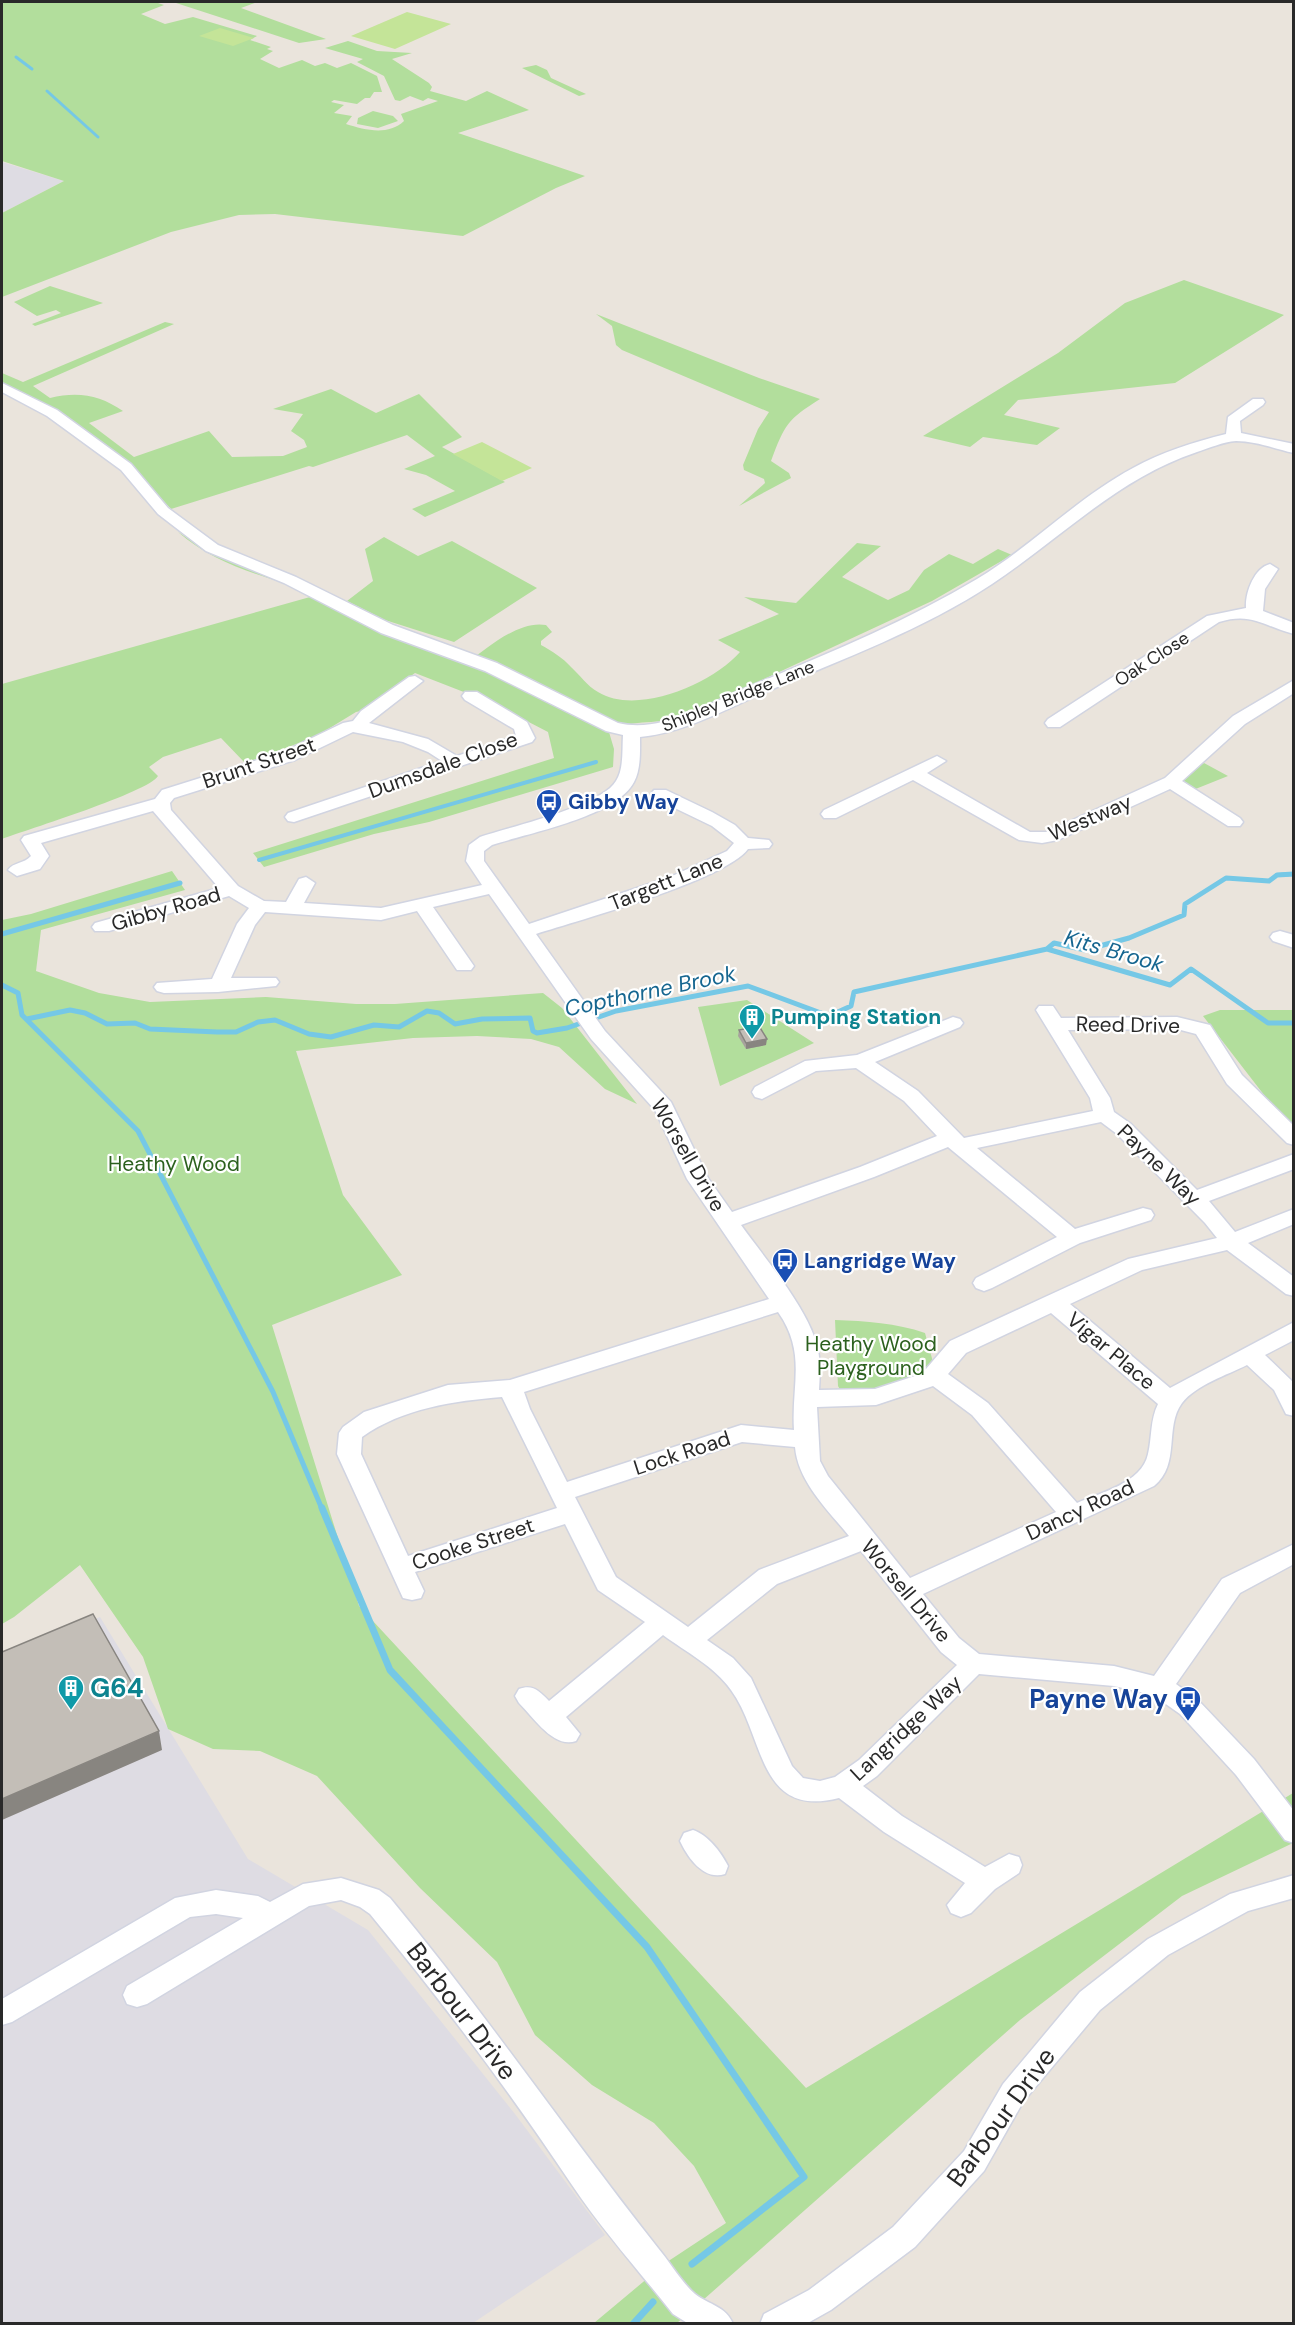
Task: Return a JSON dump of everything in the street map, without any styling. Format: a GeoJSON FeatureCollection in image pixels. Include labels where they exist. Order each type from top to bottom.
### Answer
{"type":"FeatureCollection","features":[{"type":"Feature","properties":{"kind":"street","name":"Shipley Bridge Lane"},"geometry":{"type":"LineString","coordinates":[[2,387],[59,418],[126,467],[163,511],[212,548],[299,584],[387,629],[482,663],[599,722],[632,732],[656,729],[684,721],[849,651],[956,599],[1040,544],[1146,465],[1195,446],[1234,437],[1264,441],[1293,449]]}},
{"type":"Feature","properties":{"kind":"street"},"geometry":{"type":"LineString","coordinates":[[1234,437],[1233,420],[1258,402]]}},
{"type":"Feature","properties":{"kind":"street"},"geometry":{"type":"LineString","coordinates":[[1255,613],[1252,599],[1258,582],[1271,567]]}},
{"type":"Feature","properties":{"kind":"street","name":"Oak Close"},"geometry":{"type":"LineString","coordinates":[[1054,723],[1213,619],[1234,612],[1255,613],[1293,629]]}},
{"type":"Feature","properties":{"kind":"street","name":"Brunt Street"},"geometry":{"type":"LineString","coordinates":[[16,870],[33,865],[40,856],[22,842],[161,803],[168,794],[279,759],[349,727],[358,726],[366,715],[415,681]]}},
{"type":"Feature","properties":{"kind":"street","name":"Westway"},"geometry":{"type":"LineString","coordinates":[[914,773],[1025,836],[1039,839],[1053,838],[1067,828],[1172,782],[1239,720],[1293,685]]}},
{"type":"Feature","properties":{"kind":"street","name":"Dumsdale Close"},"geometry":{"type":"LineString","coordinates":[[294,817],[526,738],[521,726],[471,696]]}},
{"type":"Feature","properties":{"kind":"street"},"geometry":{"type":"LineString","coordinates":[[358,726],[418,741],[447,755],[455,763]]}},
{"type":"Feature","properties":{"kind":"street","name":"Worsell Drive"},"geometry":{"type":"LineString","coordinates":[[632,732],[624,784],[612,795],[580,818],[500,836],[475,849],[475,861],[598,1035],[664,1107],[683,1143],[698,1179],[781,1303],[792,1315],[804,1339],[809,1363],[808,1461],[819,1482],[863,1540],[950,1645],[973,1663]]}},
{"type":"Feature","properties":{"kind":"street"},"geometry":{"type":"LineString","coordinates":[[830,814],[936,761]]}},
{"type":"Feature","properties":{"kind":"street"},"geometry":{"type":"LineString","coordinates":[[1172,782],[1235,822]]}},
{"type":"Feature","properties":{"kind":"street","name":"Targett Lane"},"geometry":{"type":"LineString","coordinates":[[524,932],[638,896],[734,855],[743,843],[738,833],[726,825],[660,794]]}},
{"type":"Feature","properties":{"kind":"street","name":"Gibby Road"},"geometry":{"type":"LineString","coordinates":[[161,803],[162,811],[231,890],[260,906],[370,914],[423,906],[493,888]]}},
{"type":"Feature","properties":{"kind":"street"},"geometry":{"type":"LineString","coordinates":[[743,843],[764,844]]}},
{"type":"Feature","properties":{"kind":"street"},"geometry":{"type":"LineString","coordinates":[[291,909],[306,883]]}},
{"type":"Feature","properties":{"kind":"street","name":"Gibby Road"},"geometry":{"type":"LineString","coordinates":[[102,927],[231,890]]}},
{"type":"Feature","properties":{"kind":"street"},"geometry":{"type":"LineString","coordinates":[[218,986],[246,924],[260,906]]}},
{"type":"Feature","properties":{"kind":"street"},"geometry":{"type":"LineString","coordinates":[[423,906],[464,966]]}},
{"type":"Feature","properties":{"kind":"street"},"geometry":{"type":"LineString","coordinates":[[164,987],[269,982]]}},
{"type":"Feature","properties":{"kind":"street","name":"Reed Drive"},"geometry":{"type":"LineString","coordinates":[[1104,1115],[1100,1098],[1050,1017],[1177,1023],[1203,1029],[1234,1079],[1293,1138]]}},
{"type":"Feature","properties":{"kind":"street"},"geometry":{"type":"LineString","coordinates":[[762,1092],[812,1065],[860,1061],[953,1023]]}},
{"type":"Feature","properties":{"kind":"street"},"geometry":{"type":"LineString","coordinates":[[860,1061],[911,1096],[959,1144],[1072,1238]]}},
{"type":"Feature","properties":{"kind":"street","name":"Payne Way"},"geometry":{"type":"LineString","coordinates":[[727,1222],[857,1176],[959,1144],[1104,1115],[1124,1129],[1213,1218],[1231,1242],[1293,1289]]}},
{"type":"Feature","properties":{"kind":"street"},"geometry":{"type":"LineString","coordinates":[[1193,1199],[1293,1161]]}},
{"type":"Feature","properties":{"kind":"street"},"geometry":{"type":"LineString","coordinates":[[984,1283],[1072,1238],[1143,1215]]}},
{"type":"Feature","properties":{"kind":"street","name":"Vigar Place"},"geometry":{"type":"LineString","coordinates":[[934,1375],[958,1347],[1136,1264],[1231,1242],[1293,1216]]}},
{"type":"Feature","properties":{"kind":"street","name":"Vigar Place"},"geometry":{"type":"LineString","coordinates":[[1053,1302],[1169,1400]]}},
{"type":"Feature","properties":{"kind":"street"},"geometry":{"type":"LineString","coordinates":[[511,1388],[781,1303]]}},
{"type":"Feature","properties":{"kind":"street"},"geometry":{"type":"LineString","coordinates":[[1169,1400],[1181,1390],[1293,1330]]}},
{"type":"Feature","properties":{"kind":"street"},"geometry":{"type":"LineString","coordinates":[[1250,1355],[1279,1378],[1289,1393],[1293,1408]]}},
{"type":"Feature","properties":{"kind":"street"},"geometry":{"type":"LineString","coordinates":[[807,1399],[876,1397],[923,1382],[934,1375],[980,1409],[1072,1514]]}},
{"type":"Feature","properties":{"kind":"street","name":"Langridge Way"},"geometry":{"type":"LineString","coordinates":[[511,1388],[518,1409],[607,1583],[724,1665],[742,1685],[782,1773],[796,1788],[820,1792],[843,1786],[868,1768],[963,1676],[973,1663]]}},
{"type":"Feature","properties":{"kind":"street","name":"Cooke Street"},"geometry":{"type":"LineString","coordinates":[[511,1388],[448,1393],[372,1418],[351,1433],[349,1454],[402,1568],[565,1503]]}},
{"type":"Feature","properties":{"kind":"street","name":"Dancy Road"},"geometry":{"type":"LineString","coordinates":[[906,1591],[1130,1489],[1149,1477],[1158,1455],[1169,1400]]}},
{"type":"Feature","properties":{"kind":"street","name":"Lock Road"},"geometry":{"type":"LineString","coordinates":[[565,1503],[741,1433],[807,1440]]}},
{"type":"Feature","properties":{"kind":"street"},"geometry":{"type":"LineString","coordinates":[[689,1640],[768,1577],[863,1540]]}},
{"type":"Feature","properties":{"kind":"street"},"geometry":{"type":"LineString","coordinates":[[1160,1687],[1232,1586],[1293,1553]]}},
{"type":"Feature","properties":{"kind":"street"},"geometry":{"type":"LineString","coordinates":[[402,1568],[412,1591]]}},
{"type":"Feature","properties":{"kind":"street"},"geometry":{"type":"LineString","coordinates":[[550,1715],[662,1622]]}},
{"type":"Feature","properties":{"kind":"street"},"geometry":{"type":"LineString","coordinates":[[973,1663],[1114,1676],[1160,1687],[1189,1707],[1237,1758],[1293,1832]]}},
{"type":"Feature","properties":{"kind":"street"},"geometry":{"type":"LineString","coordinates":[[528,1696],[567,1734]]}},
{"type":"Feature","properties":{"kind":"street"},"geometry":{"type":"LineString","coordinates":[[843,1786],[893,1824],[985,1881]]}},
{"type":"Feature","properties":{"kind":"street"},"geometry":{"type":"LineString","coordinates":[[693,1842],[715,1866]]}},
{"type":"Feature","properties":{"kind":"street"},"geometry":{"type":"LineString","coordinates":[[961,1905],[985,1881],[1009,1864]]}},
{"type":"Feature","properties":{"kind":"street","name":"Barbour Drive"},"geometry":{"type":"LineString","coordinates":[[775,2324],[820,2300],[904,2237],[974,2161],[1013,2092],[1090,2001],[1158,1947],[1240,1902],[1293,1886]]}},
{"type":"Feature","properties":{"kind":"street","name":"Barbour Drive"},"geometry":{"type":"LineString","coordinates":[[137,1995],[303,1896],[325,1890],[341,1889],[369,1898],[380,1906],[439,1977],[564,2145],[583,2176],[684,2304],[718,2324]]}},
{"type":"Feature","properties":{"kind":"street"},"geometry":{"type":"LineString","coordinates":[[2,2013],[185,1906],[216,1902],[258,1908],[267,1917]]}},
{"type":"Feature","properties":{"kind":"shaded area"},"geometry":{"type":"Polygon","coordinates":[[[2,162],[64,181],[2,213],[2,162]]]}},
{"type":"Feature","properties":{"kind":"shaded area"},"geometry":{"type":"Polygon","coordinates":[[[100,1617],[248,1859],[368,1930],[515,2114],[605,2235],[473,2323],[2,2324],[2,1659],[100,1617]]]}},
{"type":"Feature","properties":{"kind":"green space"},"geometry":{"type":"Polygon","coordinates":[[[2,2],[155,2],[164,5],[141,14],[165,24],[193,17],[257,36],[250,40],[271,47],[267,49],[273,51],[260,59],[279,68],[302,60],[315,66],[325,63],[337,68],[351,63],[377,76],[382,92],[374,92],[370,98],[365,98],[357,104],[334,100],[331,102],[344,105],[334,113],[352,116],[346,124],[368,130],[391,129],[404,121],[401,114],[438,101],[428,98],[423,101],[410,96],[400,101],[395,100],[384,76],[357,62],[363,59],[325,48],[348,41],[377,51],[412,53],[392,59],[429,83],[432,87],[430,91],[466,101],[487,91],[529,110],[458,133],[585,176],[556,188],[463,236],[275,214],[239,215],[171,232],[2,297],[2,213],[64,181],[2,161],[2,2]]]}},
{"type":"Feature","properties":{"kind":"green space"},"geometry":{"type":"Polygon","coordinates":[[[173,2],[257,2],[241,8],[326,39],[299,43],[173,2]]]}},
{"type":"Feature","properties":{"kind":"green space"},"geometry":{"type":"Polygon","coordinates":[[[407,12],[451,24],[395,49],[351,36],[407,12]]]}},
{"type":"Feature","properties":{"kind":"green space"},"geometry":{"type":"Polygon","coordinates":[[[220,28],[254,38],[233,46],[199,36],[220,28]]]}},
{"type":"Feature","properties":{"kind":"green space"},"geometry":{"type":"Polygon","coordinates":[[[536,65],[547,70],[551,78],[586,94],[579,96],[522,68],[536,65]]]}},
{"type":"Feature","properties":{"kind":"green space"},"geometry":{"type":"Polygon","coordinates":[[[373,111],[393,116],[398,121],[378,128],[357,124],[358,118],[373,111]]]}},
{"type":"Feature","properties":{"kind":"green space"},"geometry":{"type":"Polygon","coordinates":[[[1184,280],[1284,315],[1175,383],[1018,400],[1004,415],[1060,428],[1037,445],[983,437],[970,447],[923,436],[1058,353],[1125,303],[1184,280]]]}},
{"type":"Feature","properties":{"kind":"green space"},"geometry":{"type":"Polygon","coordinates":[[[50,286],[103,303],[35,326],[32,324],[61,313],[56,310],[37,316],[14,302],[50,286]]]}},
{"type":"Feature","properties":{"kind":"green space"},"geometry":{"type":"Polygon","coordinates":[[[596,314],[759,378],[820,399],[800,412],[788,424],[771,461],[789,473],[791,478],[739,506],[765,483],[764,479],[744,470],[743,465],[758,429],[769,412],[622,350],[616,345],[612,326],[596,314]]]}},
{"type":"Feature","properties":{"kind":"green space"},"geometry":{"type":"Polygon","coordinates":[[[165,322],[174,324],[33,386],[50,398],[70,395],[88,396],[106,401],[123,411],[89,423],[134,457],[209,431],[232,457],[283,456],[307,447],[304,440],[291,431],[303,414],[273,409],[331,389],[376,413],[419,394],[462,437],[442,447],[505,482],[425,517],[412,509],[455,491],[426,475],[404,469],[435,456],[407,435],[313,467],[309,466],[171,509],[135,470],[25,394],[2,384],[2,373],[23,382],[165,322]]]}},
{"type":"Feature","properties":{"kind":"green space"},"geometry":{"type":"Polygon","coordinates":[[[482,442],[532,468],[502,481],[453,454],[482,442]]]}},
{"type":"Feature","properties":{"kind":"green space"},"geometry":{"type":"Polygon","coordinates":[[[178,532],[202,547],[284,583],[241,569],[215,557],[178,532]]]}},
{"type":"Feature","properties":{"kind":"green space"},"geometry":{"type":"Polygon","coordinates":[[[384,537],[418,556],[452,541],[537,588],[454,642],[385,620],[347,601],[373,581],[365,549],[384,537]]]}},
{"type":"Feature","properties":{"kind":"green space"},"geometry":{"type":"Polygon","coordinates":[[[857,543],[881,546],[842,577],[888,600],[909,590],[924,570],[949,554],[973,564],[998,549],[1012,555],[932,601],[678,719],[634,723],[609,732],[614,749],[613,767],[429,822],[374,834],[264,867],[253,853],[554,758],[548,732],[492,703],[415,673],[365,710],[356,712],[315,737],[245,763],[221,738],[163,757],[149,767],[158,776],[150,783],[133,791],[111,801],[2,839],[2,684],[310,597],[367,625],[467,663],[514,631],[525,627],[546,625],[552,632],[541,641],[541,645],[564,661],[594,690],[614,698],[633,700],[653,698],[673,693],[711,675],[740,652],[718,640],[779,614],[744,597],[796,603],[857,543]]]}},
{"type":"Feature","properties":{"kind":"green space"},"geometry":{"type":"Polygon","coordinates":[[[1204,763],[1228,776],[1193,790],[1181,782],[1194,767],[1204,763]]]}},
{"type":"Feature","properties":{"kind":"green space","name":"Heathy Wood"},"geometry":{"type":"Polygon","coordinates":[[[172,871],[185,890],[41,930],[36,971],[99,993],[150,1002],[266,997],[356,1004],[395,1004],[543,993],[562,1008],[637,1104],[605,1089],[559,1047],[531,1039],[477,1036],[413,1038],[296,1051],[343,1195],[402,1275],[272,1325],[359,1606],[806,2088],[1293,1793],[1293,1843],[1182,1896],[1020,2020],[677,2323],[594,2323],[667,2262],[726,2223],[694,2166],[654,2123],[592,2085],[535,2035],[497,1962],[420,1888],[317,1776],[260,1751],[213,1749],[168,1729],[143,1657],[80,1565],[2,1624],[2,920],[31,914],[172,871]]]}},
{"type":"Feature","properties":{"kind":"green space"},"geometry":{"type":"Polygon","coordinates":[[[747,1000],[814,1043],[720,1086],[698,1007],[747,1000]]]}},
{"type":"Feature","properties":{"kind":"green space"},"geometry":{"type":"Polygon","coordinates":[[[1220,1010],[1293,1010],[1293,1124],[1281,1117],[1203,1016],[1220,1010]]]}},
{"type":"Feature","properties":{"kind":"green space","name":"Heathy Wood Playground"},"geometry":{"type":"Polygon","coordinates":[[[835,1320],[881,1323],[925,1333],[933,1362],[911,1376],[890,1385],[842,1393],[838,1386],[835,1320]]]}},
{"type":"Feature","properties":{"kind":"building"},"geometry":{"type":"Polygon","coordinates":[[[759,1026],[767,1039],[746,1043],[739,1030],[759,1026]]]}},
{"type":"Feature","properties":{"kind":"building","name":"G64"},"geometry":{"type":"Polygon","coordinates":[[[93,1614],[159,1731],[2,1799],[2,1652],[93,1614]]]}},
{"type":"Feature","properties":{"kind":"waterway"},"geometry":{"type":"LineString","coordinates":[[16,57],[32,69]]}},
{"type":"Feature","properties":{"kind":"waterway"},"geometry":{"type":"LineString","coordinates":[[47,91],[98,137]]}},
{"type":"Feature","properties":{"kind":"waterway"},"geometry":{"type":"LineString","coordinates":[[259,860],[596,762]]}},
{"type":"Feature","properties":{"kind":"waterway","name":"Copthorne Brook"},"geometry":{"type":"LineString","coordinates":[[1047,949],[1054,943],[1085,950],[1129,938],[1184,915],[1185,904],[1226,878],[1269,881],[1277,875],[1294,874]]}},
{"type":"Feature","properties":{"kind":"waterway"},"geometry":{"type":"LineString","coordinates":[[2,934],[180,883]]}},
{"type":"Feature","properties":{"kind":"waterway","name":"Copthorne Brook"},"geometry":{"type":"LineString","coordinates":[[27,1019],[70,1010],[85,1013],[107,1024],[135,1023],[150,1029],[217,1032],[236,1032],[258,1022],[275,1020],[309,1034],[331,1037],[374,1025],[399,1027],[427,1011],[439,1013],[455,1024],[482,1019],[530,1018],[533,1031],[537,1033],[567,1028],[616,1011],[748,986],[829,1016],[851,1006],[854,992],[1047,949]]}},
{"type":"Feature","properties":{"kind":"waterway","name":"Kits Brook"},"geometry":{"type":"LineString","coordinates":[[1047,949],[1170,985],[1191,969],[1268,1023],[1294,1023]]}},
{"type":"Feature","properties":{"kind":"waterway"},"geometry":{"type":"LineString","coordinates":[[2,985],[18,993],[22,1015],[138,1131],[273,1392],[322,1509]]}},
{"type":"Feature","properties":{"kind":"waterway"},"geometry":{"type":"LineString","coordinates":[[322,1508],[390,1670],[647,1947],[804,2177],[692,2264]]}},
{"type":"Feature","properties":{"kind":"waterway"},"geometry":{"type":"LineString","coordinates":[[633,2324],[653,2302]]}},
{"type":"Feature","properties":{"kind":"place","name":"Gibby Way"},"geometry":{"type":"Point","coordinates":[549,825]}},
{"type":"Feature","properties":{"kind":"place","name":"Pumping Station"},"geometry":{"type":"Point","coordinates":[752,1040]}},
{"type":"Feature","properties":{"kind":"place","name":"Langridge Way"},"geometry":{"type":"Point","coordinates":[785,1284]}},
{"type":"Feature","properties":{"kind":"place","name":"G64"},"geometry":{"type":"Point","coordinates":[71,1711]}},
{"type":"Feature","properties":{"kind":"place","name":"Payne Way"},"geometry":{"type":"Point","coordinates":[1188,1722]}}]}
